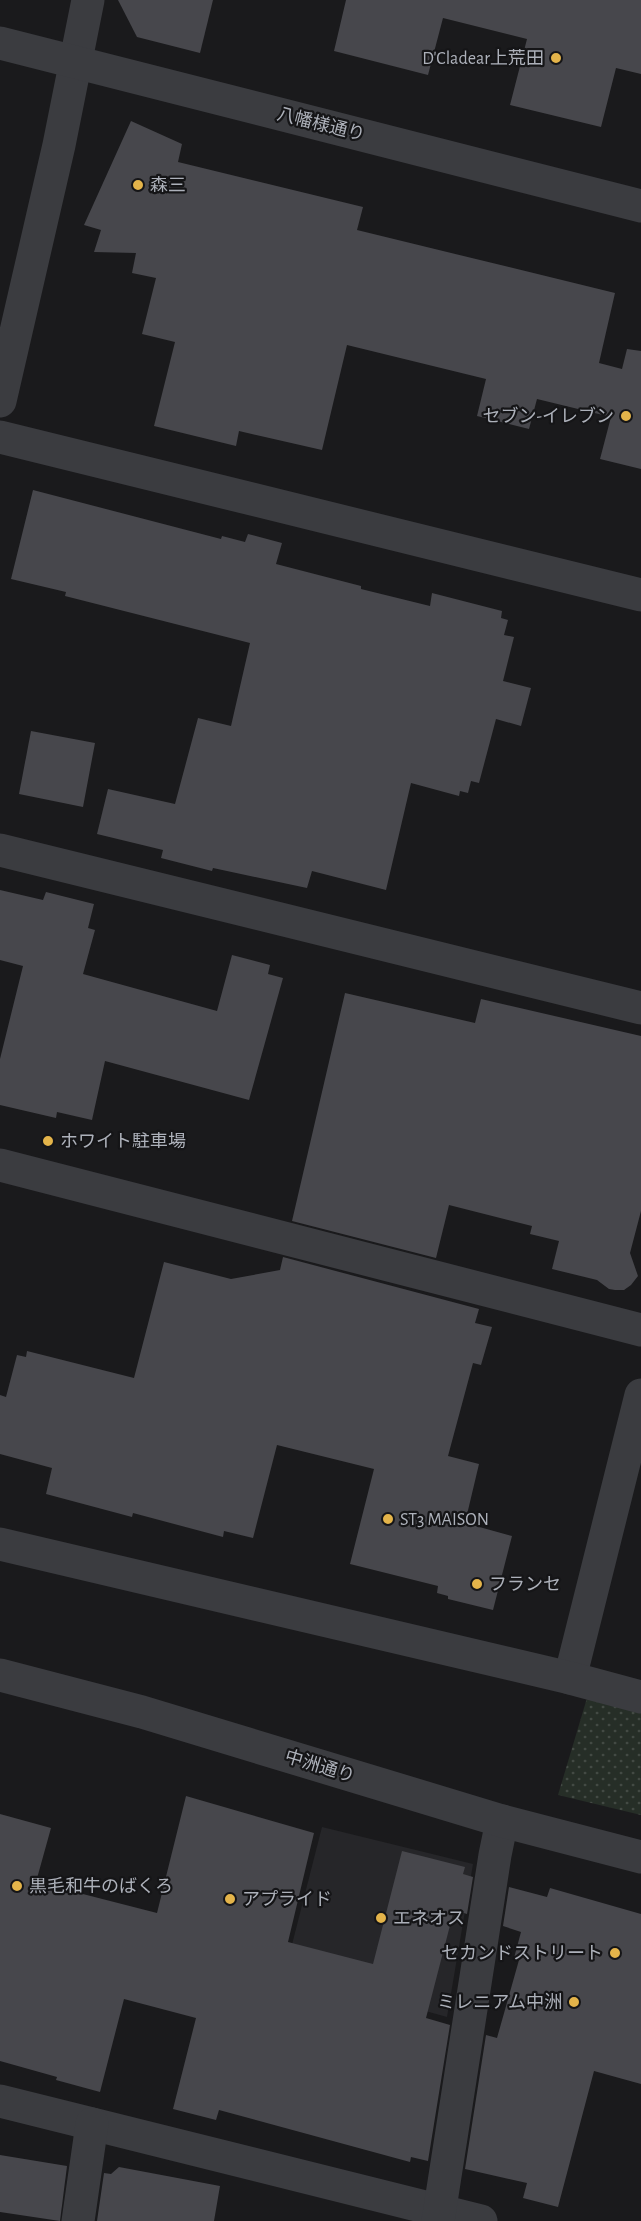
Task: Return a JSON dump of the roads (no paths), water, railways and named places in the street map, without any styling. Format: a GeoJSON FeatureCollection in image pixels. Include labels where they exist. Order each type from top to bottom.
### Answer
{"type":"FeatureCollection","features":[{"type":"Feature","properties":{"kind":"street"},"geometry":{"type":"LineString","coordinates":[[0,401],[77,62],[88,0]]}},
{"type":"Feature","properties":{"kind":"street","name":"八幡様通り"},"geometry":{"type":"LineString","coordinates":[[0,43],[641,206]]}},
{"type":"Feature","properties":{"kind":"street"},"geometry":{"type":"LineString","coordinates":[[0,437],[641,595]]}},
{"type":"Feature","properties":{"kind":"street"},"geometry":{"type":"LineString","coordinates":[[0,850],[641,1008]]}},
{"type":"Feature","properties":{"kind":"street"},"geometry":{"type":"LineString","coordinates":[[0,1165],[641,1330]]}},
{"type":"Feature","properties":{"kind":"street"},"geometry":{"type":"LineString","coordinates":[[570,1678],[641,1395]]}},
{"type":"Feature","properties":{"kind":"street"},"geometry":{"type":"LineString","coordinates":[[0,1544],[570,1678],[641,1697]]}},
{"type":"Feature","properties":{"kind":"street","name":"中洲通り"},"geometry":{"type":"LineString","coordinates":[[0,1675],[142,1712],[502,1821],[641,1857]]}},
{"type":"Feature","properties":{"kind":"street"},"geometry":{"type":"LineString","coordinates":[[439,2216],[502,1821]]}},
{"type":"Feature","properties":{"kind":"street"},"geometry":{"type":"LineString","coordinates":[[0,2101],[439,2216],[481,2221]]}},
{"type":"Feature","properties":{"kind":"street"},"geometry":{"type":"LineString","coordinates":[[78,2221],[92,2124]]}},
{"type":"Feature","properties":{"kind":"place","name":"D'Cladear上荒田"},"geometry":{"type":"Point","coordinates":[556,58]}},
{"type":"Feature","properties":{"kind":"place","name":"森三"},"geometry":{"type":"Point","coordinates":[138,185]}},
{"type":"Feature","properties":{"kind":"place","name":"セブン-イレブン"},"geometry":{"type":"Point","coordinates":[626,416]}},
{"type":"Feature","properties":{"kind":"place","name":"ホワイト駐車場"},"geometry":{"type":"Point","coordinates":[48,1141]}},
{"type":"Feature","properties":{"kind":"place","name":"ST3 MAISON"},"geometry":{"type":"Point","coordinates":[388,1519]}},
{"type":"Feature","properties":{"kind":"place","name":"フランセ"},"geometry":{"type":"Point","coordinates":[477,1584]}},
{"type":"Feature","properties":{"kind":"place","name":"黒毛和牛のばくろ"},"geometry":{"type":"Point","coordinates":[17,1886]}},
{"type":"Feature","properties":{"kind":"place","name":"アプライド"},"geometry":{"type":"Point","coordinates":[230,1899]}},
{"type":"Feature","properties":{"kind":"place","name":"エネオス"},"geometry":{"type":"Point","coordinates":[381,1918]}},
{"type":"Feature","properties":{"kind":"place","name":"セカンドストリート"},"geometry":{"type":"Point","coordinates":[615,1953]}},
{"type":"Feature","properties":{"kind":"place","name":"ミレニアム中洲"},"geometry":{"type":"Point","coordinates":[574,2002]}}]}
